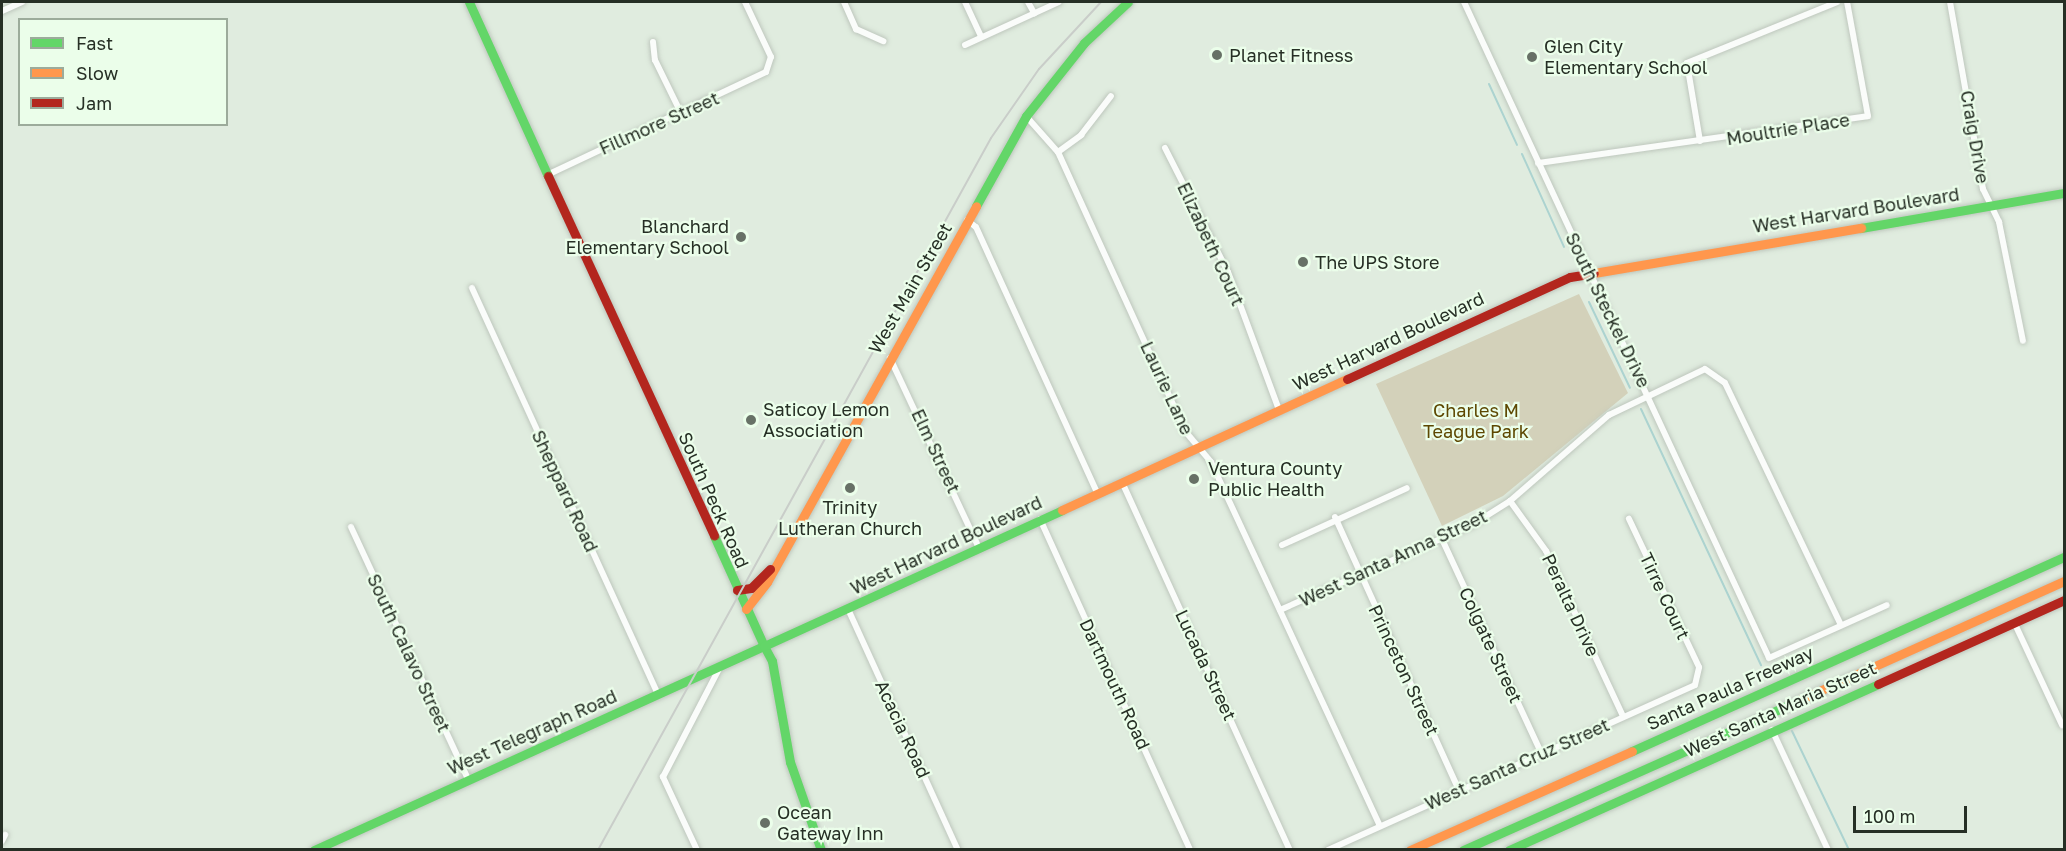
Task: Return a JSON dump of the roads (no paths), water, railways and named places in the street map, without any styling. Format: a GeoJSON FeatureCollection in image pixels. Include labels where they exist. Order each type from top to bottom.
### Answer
{"type":"FeatureCollection","features":[{"type":"Feature","properties":{"kind":"main road","name":"South Peck Road"},"geometry":{"type":"LineString","coordinates":[[470,2],[737,590],[772,661],[790,762],[821,849]]}},
{"type":"Feature","properties":{"kind":"main road","name":"West Main Street"},"geometry":{"type":"LineString","coordinates":[[746,609],[778,561],[889,357],[1026,116],[1084,43],[1128,2]]}},
{"type":"Feature","properties":{"kind":"main road","name":"West Harvard Boulevard"},"geometry":{"type":"LineString","coordinates":[[764,646],[1513,301],[1588,273],[2064,193]]}},
{"type":"Feature","properties":{"kind":"main road","name":"Santa Paula Freeway"},"geometry":{"type":"LineString","coordinates":[[1410,849],[2064,557]]}},
{"type":"Feature","properties":{"kind":"main road"},"geometry":{"type":"LineString","coordinates":[[737,590],[751,588],[778,561]]}},
{"type":"Feature","properties":{"kind":"main road"},"geometry":{"type":"LineString","coordinates":[[1463,849],[2064,581]]}},
{"type":"Feature","properties":{"kind":"main road","name":"West Santa Maria Street"},"geometry":{"type":"LineString","coordinates":[[1509,849],[2064,600]]}},
{"type":"Feature","properties":{"kind":"main road","name":"West Telegraph Road"},"geometry":{"type":"LineString","coordinates":[[314,849],[764,646]]}},
{"type":"Feature","properties":{"kind":"street"},"geometry":{"type":"LineString","coordinates":[[2,11],[22,2]]}},
{"type":"Feature","properties":{"kind":"street","name":"Fillmore Street"},"geometry":{"type":"LineString","coordinates":[[547,175],[759,78],[768,69],[769,51],[745,2]]}},
{"type":"Feature","properties":{"kind":"street"},"geometry":{"type":"LineString","coordinates":[[844,2],[856,29],[883,41]]}},
{"type":"Feature","properties":{"kind":"street"},"geometry":{"type":"LineString","coordinates":[[965,2],[981,37]]}},
{"type":"Feature","properties":{"kind":"street"},"geometry":{"type":"LineString","coordinates":[[1028,2],[1034,13]]}},
{"type":"Feature","properties":{"kind":"street"},"geometry":{"type":"LineString","coordinates":[[965,45],[1059,2]]}},
{"type":"Feature","properties":{"kind":"street","name":"South Steckel Drive"},"geometry":{"type":"LineString","coordinates":[[1464,2],[1588,273],[1647,394],[1706,369],[1720,375],[1841,625]]}},
{"type":"Feature","properties":{"kind":"street","name":"Moultrie Place"},"geometry":{"type":"LineString","coordinates":[[1700,141],[1687,63],[1838,2]]}},
{"type":"Feature","properties":{"kind":"street","name":"Moultrie Place"},"geometry":{"type":"LineString","coordinates":[[1538,163],[1664,141],[1700,141],[1868,116],[1847,2]]}},
{"type":"Feature","properties":{"kind":"street","name":"Craig Drive"},"geometry":{"type":"LineString","coordinates":[[1950,2],[1983,189],[1991,205],[2023,340]]}},
{"type":"Feature","properties":{"kind":"street"},"geometry":{"type":"LineString","coordinates":[[653,42],[655,60],[681,113]]}},
{"type":"Feature","properties":{"kind":"street"},"geometry":{"type":"LineString","coordinates":[[1058,152],[1081,135],[1111,96]]}},
{"type":"Feature","properties":{"kind":"street","name":"Laurie Lane"},"geometry":{"type":"LineString","coordinates":[[1026,116],[1058,152],[1185,431],[1211,462],[1380,826]]}},
{"type":"Feature","properties":{"kind":"street","name":"Elizabeth Court"},"geometry":{"type":"LineString","coordinates":[[1165,148],[1228,272],[1279,410]]}},
{"type":"Feature","properties":{"kind":"street"},"geometry":{"type":"LineString","coordinates":[[967,220],[976,227],[1098,492]]}},
{"type":"Feature","properties":{"kind":"street","name":"Sheppard Road"},"geometry":{"type":"LineString","coordinates":[[472,288],[658,695]]}},
{"type":"Feature","properties":{"kind":"street","name":"Elm Street"},"geometry":{"type":"LineString","coordinates":[[889,357],[979,548]]}},
{"type":"Feature","properties":{"kind":"street"},"geometry":{"type":"LineString","coordinates":[[1647,394],[1769,658],[1887,604]]}},
{"type":"Feature","properties":{"kind":"street","name":"West Santa Anna Street"},"geometry":{"type":"LineString","coordinates":[[1280,610],[1441,537],[1510,501],[1609,416],[1647,394]]}},
{"type":"Feature","properties":{"kind":"street","name":"Lucada Street"},"geometry":{"type":"LineString","coordinates":[[1122,481],[1290,849]]}},
{"type":"Feature","properties":{"kind":"street"},"geometry":{"type":"LineString","coordinates":[[1282,545],[1335,517],[1407,488]]}},
{"type":"Feature","properties":{"kind":"street","name":"Peralta Drive"},"geometry":{"type":"LineString","coordinates":[[1510,501],[1546,551],[1623,716]]}},
{"type":"Feature","properties":{"kind":"street","name":"Princeton Street"},"geometry":{"type":"LineString","coordinates":[[1335,517],[1459,790]]}},
{"type":"Feature","properties":{"kind":"street","name":"Dartmouth Road"},"geometry":{"type":"LineString","coordinates":[[1040,519],[1190,849]]}},
{"type":"Feature","properties":{"kind":"street","name":"Tirre Court"},"geometry":{"type":"LineString","coordinates":[[1629,519],[1700,673]]}},
{"type":"Feature","properties":{"kind":"street","name":"South Calavo Street"},"geometry":{"type":"LineString","coordinates":[[351,527],[468,778]]}},
{"type":"Feature","properties":{"kind":"street","name":"Colgate Street"},"geometry":{"type":"LineString","coordinates":[[1441,537],[1541,752]]}},
{"type":"Feature","properties":{"kind":"street","name":"Acacia Road"},"geometry":{"type":"LineString","coordinates":[[848,609],[958,849]]}},
{"type":"Feature","properties":{"kind":"street"},"geometry":{"type":"LineString","coordinates":[[2014,622],[2062,725]]}},
{"type":"Feature","properties":{"kind":"street"},"geometry":{"type":"LineString","coordinates":[[697,849],[663,777],[721,665]]}},
{"type":"Feature","properties":{"kind":"street","name":"West Santa Cruz Street"},"geometry":{"type":"LineString","coordinates":[[1328,849],[1695,685],[1700,673]]}},
{"type":"Feature","properties":{"kind":"street"},"geometry":{"type":"LineString","coordinates":[[1772,730],[1828,849]]}},
{"type":"Feature","properties":{"kind":"waterway"},"geometry":{"type":"LineString","coordinates":[[1489,84],[1517,145]]}},
{"type":"Feature","properties":{"kind":"waterway"},"geometry":{"type":"LineString","coordinates":[[1522,154],[1564,247]]}},
{"type":"Feature","properties":{"kind":"waterway"},"geometry":{"type":"LineString","coordinates":[[1589,302],[1630,388]]}},
{"type":"Feature","properties":{"kind":"waterway"},"geometry":{"type":"LineString","coordinates":[[1641,409],[1761,665]]}},
{"type":"Feature","properties":{"kind":"waterway"},"geometry":{"type":"LineString","coordinates":[[1792,731],[1849,850]]}},
{"type":"Feature","properties":{"kind":"railway"},"geometry":{"type":"LineString","coordinates":[[598,850],[991,138],[1039,69],[1101,2]]}},
{"type":"Feature","properties":{"kind":"place","name":"Planet Fitness"},"geometry":{"type":"Point","coordinates":[1217,55]}},
{"type":"Feature","properties":{"kind":"place","name":"Glen City Elementary School"},"geometry":{"type":"Point","coordinates":[1532,57]}},
{"type":"Feature","properties":{"kind":"place","name":"Blanchard Elementary School"},"geometry":{"type":"Point","coordinates":[741,237]}},
{"type":"Feature","properties":{"kind":"place","name":"The UPS Store"},"geometry":{"type":"Point","coordinates":[1303,262]}},
{"type":"Feature","properties":{"kind":"place","name":"Saticoy Lemon Association"},"geometry":{"type":"Point","coordinates":[751,420]}},
{"type":"Feature","properties":{"kind":"place","name":"Ventura County Public Health"},"geometry":{"type":"Point","coordinates":[1194,479]}},
{"type":"Feature","properties":{"kind":"place","name":"Trinity Lutheran Church"},"geometry":{"type":"Point","coordinates":[850,488]}},
{"type":"Feature","properties":{"kind":"place","name":"Ocean Gateway Inn"},"geometry":{"type":"Point","coordinates":[765,823]}},
{"type":"Feature","properties":{"kind":"park label","name":"Charles M Teague Park"},"geometry":{"type":"Point","coordinates":[1476,421]}}]}
